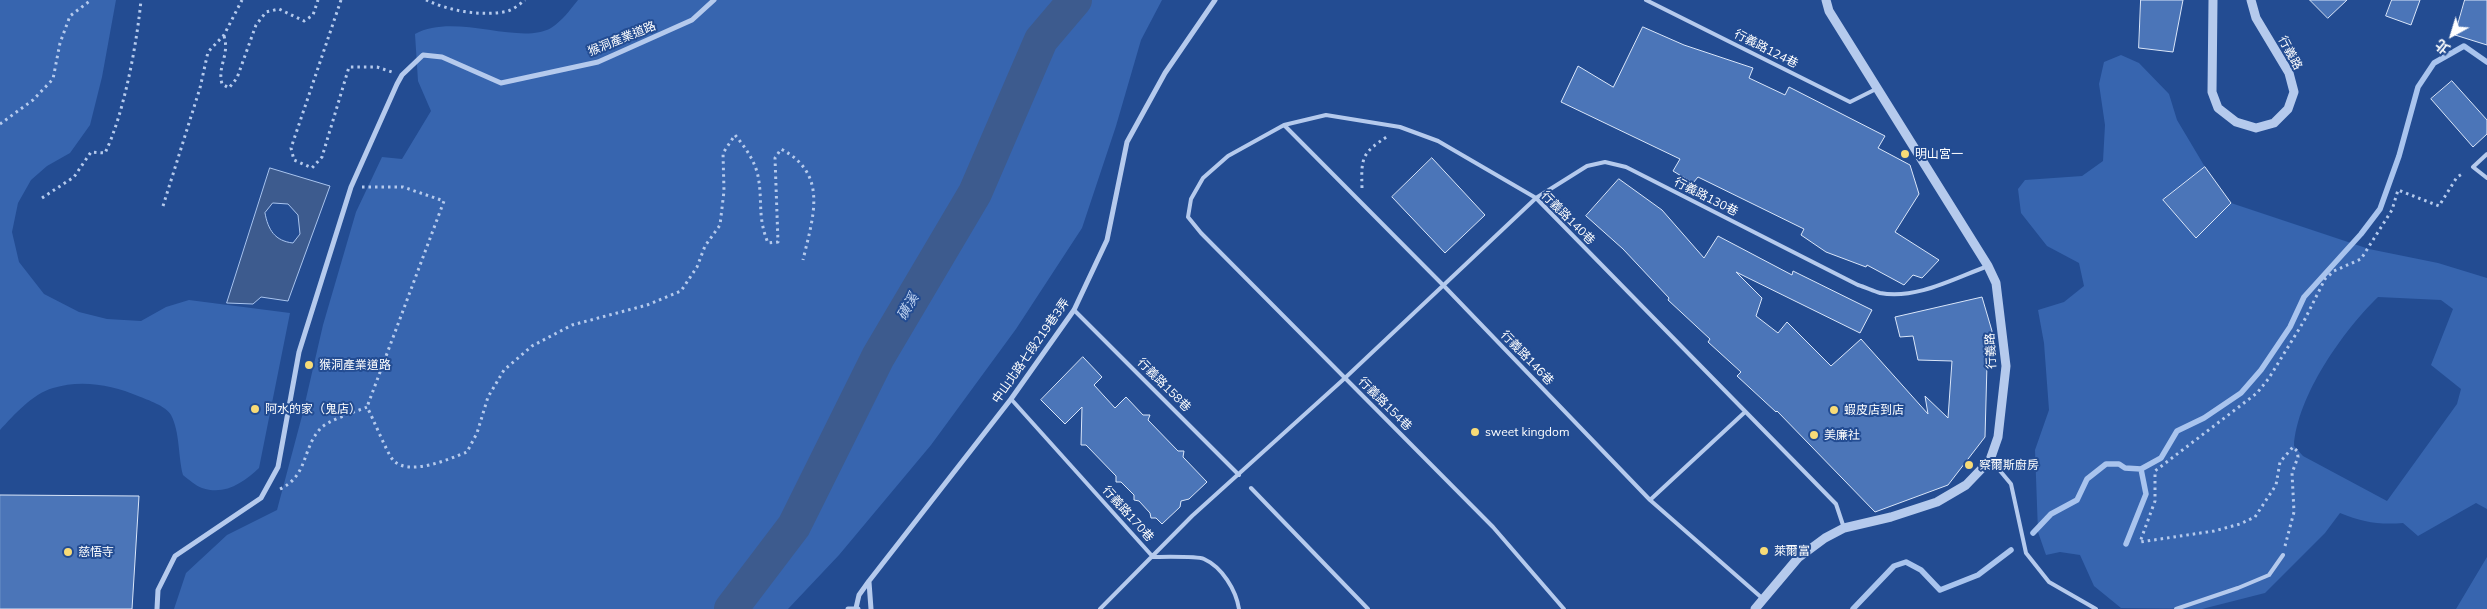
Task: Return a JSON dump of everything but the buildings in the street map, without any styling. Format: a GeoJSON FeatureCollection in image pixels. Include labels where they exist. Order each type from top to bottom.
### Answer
{"type":"FeatureCollection","features":[{"type":"Feature","properties":{"kind":"street","name":"猴洞產業道路"},"geometry":{"type":"LineString","coordinates":[[157,609],[158,590],[175,556],[261,498],[278,467],[299,352],[351,187],[402,75],[423,55],[442,57],[501,83],[598,62],[692,20],[714,0]]}},
{"type":"Feature","properties":{"kind":"street","name":"中山北路七段219巷3弄"},"geometry":{"type":"LineString","coordinates":[[857,609],[859,595],[869,581],[1011,399],[1074,310],[1107,240],[1127,142],[1165,73],[1215,0]]}},
{"type":"Feature","properties":{"kind":"street","name":"行義路"},"geometry":{"type":"LineString","coordinates":[[1754,609],[1798,558],[1825,538],[1844,528],[1891,517],[1937,502],[1966,485],[1990,460],[1998,437],[2006,366],[1996,283],[1988,266],[1829,11],[1826,0]]}},
{"type":"Feature","properties":{"kind":"street","name":"行義路"},"geometry":{"type":"LineString","coordinates":[[2213,0],[2212,92],[2218,108],[2236,122],[2256,128],[2274,123],[2288,109],[2294,92],[2289,73],[2256,18],[2251,0]]}},
{"type":"Feature","properties":{"kind":"street"},"geometry":{"type":"LineString","coordinates":[[869,581],[871,609]]}},
{"type":"Feature","properties":{"kind":"street"},"geometry":{"type":"LineString","coordinates":[[848,609],[857,609]]}},
{"type":"Feature","properties":{"kind":"lane","name":"行義路124巷"},"geometry":{"type":"LineString","coordinates":[[1646,0],[1850,102],[1878,88]]}},
{"type":"Feature","properties":{"kind":"lane","name":"行義路140巷"},"geometry":{"type":"LineString","coordinates":[[1188,217],[1191,199],[1203,178],[1228,156],[1284,125],[1326,115],[1400,127],[1438,141],[1536,198],[1836,504],[1844,528]]}},
{"type":"Feature","properties":{"kind":"lane","name":"行義路146巷"},"geometry":{"type":"LineString","coordinates":[[1284,125],[1444,286],[1650,500],[1762,598]]}},
{"type":"Feature","properties":{"kind":"lane"},"geometry":{"type":"LineString","coordinates":[[2487,154],[2473,167],[2487,178]]}},
{"type":"Feature","properties":{"kind":"lane","name":"行義路130巷"},"geometry":{"type":"LineString","coordinates":[[1100,609],[1192,516],[1345,378],[1536,198],[1587,166],[1604,162],[1626,168],[1858,285],[1880,293],[1906,294],[1988,266]]}},
{"type":"Feature","properties":{"kind":"lane","name":"行義路154巷"},"geometry":{"type":"LineString","coordinates":[[1188,217],[1201,233],[1493,526],[1564,609]]}},
{"type":"Feature","properties":{"kind":"lane","name":"行義路158巷"},"geometry":{"type":"LineString","coordinates":[[1074,310],[1239,475]]}},
{"type":"Feature","properties":{"kind":"lane","name":"行義路170巷"},"geometry":{"type":"LineString","coordinates":[[1011,399],[1153,557],[1203,558],[1217,568],[1230,584],[1239,609]]}},
{"type":"Feature","properties":{"kind":"lane"},"geometry":{"type":"LineString","coordinates":[[1650,500],[1745,412]]}},
{"type":"Feature","properties":{"kind":"lane"},"geometry":{"type":"LineString","coordinates":[[1990,460],[2011,484],[2026,553],[2049,582],[2096,609]]}},
{"type":"Feature","properties":{"kind":"lane"},"geometry":{"type":"LineString","coordinates":[[1251,488],[1368,609]]}},
{"type":"Feature","properties":{"kind":"lane"},"geometry":{"type":"LineString","coordinates":[[2176,609],[2238,588],[2269,575],[2283,555]]}},
{"type":"Feature","properties":{"kind":"path"},"geometry":{"type":"LineString","coordinates":[[0,124],[33,100],[53,79],[60,43],[70,16],[91,0]]}},
{"type":"Feature","properties":{"kind":"path"},"geometry":{"type":"LineString","coordinates":[[42,198],[74,177],[91,152],[105,153],[114,135],[139,27],[141,0]]}},
{"type":"Feature","properties":{"kind":"path"},"geometry":{"type":"LineString","coordinates":[[163,206],[200,88],[208,52],[224,36],[242,0]]}},
{"type":"Feature","properties":{"kind":"path"},"geometry":{"type":"LineString","coordinates":[[224,36],[228,47],[219,75],[222,84],[229,88],[237,78],[256,25],[266,12],[279,8],[304,21],[313,15],[318,0]]}},
{"type":"Feature","properties":{"kind":"path"},"geometry":{"type":"LineString","coordinates":[[341,0],[291,148],[294,160],[312,168],[322,157],[349,66],[378,68],[402,75]]}},
{"type":"Feature","properties":{"kind":"path"},"geometry":{"type":"LineString","coordinates":[[426,0],[442,7],[486,13],[510,10],[525,0]]}},
{"type":"Feature","properties":{"kind":"path"},"geometry":{"type":"LineString","coordinates":[[1362,203],[1361,164],[1364,155],[1370,148],[1400,127]]}},
{"type":"Feature","properties":{"kind":"path"},"geometry":{"type":"LineString","coordinates":[[351,187],[403,188],[444,201],[367,407],[392,459],[404,467],[434,464],[467,452],[477,433],[488,397],[504,370],[532,346],[572,325],[646,305],[681,291],[697,267],[705,246],[720,225],[724,191],[723,153],[735,135],[747,150],[758,175],[761,226],[768,243],[778,242],[775,158],[781,149],[797,157],[806,169],[814,190],[812,218],[803,260]]}},
{"type":"Feature","properties":{"kind":"path"},"geometry":{"type":"LineString","coordinates":[[2283,555],[2294,512],[2292,473],[2298,458],[2297,451],[2293,447],[2280,462],[2276,485],[2255,517],[2214,531],[2140,542],[2155,501],[2155,471],[2257,393],[2269,378],[2304,321],[2325,280],[2334,271],[2361,259],[2392,210],[2398,190],[2439,206],[2457,177],[2473,167]]}},
{"type":"Feature","properties":{"kind":"path"},"geometry":{"type":"LineString","coordinates":[[261,498],[288,485],[303,467],[311,440],[322,426],[367,407]]}},
{"type":"Feature","properties":{"kind":"shaded area"},"geometry":{"type":"Polygon","coordinates":[[[0,0],[116,0],[102,77],[90,125],[70,153],[47,166],[31,180],[18,203],[12,232],[19,262],[44,294],[79,312],[107,319],[141,321],[166,307],[189,300],[290,313],[259,468],[240,483],[226,489],[210,490],[200,487],[183,475],[176,429],[169,412],[152,401],[108,386],[75,384],[64,385],[45,391],[24,406],[0,430],[0,0]]]}},
{"type":"Feature","properties":{"kind":"shaded area"},"geometry":{"type":"Polygon","coordinates":[[[578,0],[1162,0],[1141,40],[1116,126],[1082,228],[1016,329],[931,445],[839,555],[788,609],[174,609],[186,573],[227,535],[277,510],[302,416],[323,325],[356,212],[382,157],[402,159],[431,111],[418,81],[415,34],[431,28],[449,26],[504,32],[538,33],[555,25],[578,0]]]}},
{"type":"Feature","properties":{"kind":"shaded area"},"geometry":{"type":"Polygon","coordinates":[[[2121,55],[2139,63],[2169,94],[2177,120],[2205,167],[2163,200],[2196,238],[2231,203],[2369,249],[2438,263],[2487,278],[2487,509],[2476,503],[2418,536],[2403,523],[2386,524],[2371,522],[2340,513],[2325,533],[2265,593],[2202,609],[2121,608],[2094,586],[2080,555],[2060,552],[2046,555],[2038,532],[2035,450],[2049,410],[2044,343],[2038,310],[2064,302],[2084,286],[2079,263],[2047,246],[2021,213],[2018,189],[2025,180],[2082,176],[2103,161],[2105,125],[2099,84],[2104,62],[2121,55]],[[2378,297],[2364,311],[2324,366],[2303,406],[2294,446],[2303,456],[2387,501],[2457,404],[2461,389],[2431,365],[2453,309],[2441,300],[2378,297]]]}},
{"type":"Feature","properties":{"kind":"shaded area"},"geometry":{"type":"Polygon","coordinates":[[[270,168],[330,186],[288,301],[261,297],[253,304],[227,303],[270,168]],[[273,203],[265,213],[273,234],[281,240],[293,243],[300,234],[298,215],[288,204],[273,203]]]}},
{"type":"Feature","properties":{"kind":"shaded area"},"geometry":{"type":"Polygon","coordinates":[[[2487,557],[2487,609],[2456,609],[2487,557]]]}},
{"type":"Feature","properties":{"kind":"waterway","name":"磺溪"},"geometry":{"type":"LineString","coordinates":[[731,609],[794,526],[878,357],[975,193],[1041,40],[1075,0]]}},
{"type":"Feature","properties":{"kind":"waterway"},"geometry":{"type":"LineString","coordinates":[[2033,533],[2051,514],[2077,500],[2087,479],[2106,464],[2119,464],[2125,468],[2141,469],[2161,458],[2177,431],[2204,418],[2241,393],[2261,370],[2290,327],[2304,297],[2361,234],[2380,209],[2399,156],[2418,87],[2434,63],[2464,46],[2487,62]]}},
{"type":"Feature","properties":{"kind":"waterway"},"geometry":{"type":"LineString","coordinates":[[2126,544],[2146,494],[2141,469]]}},
{"type":"Feature","properties":{"kind":"waterway"},"geometry":{"type":"LineString","coordinates":[[1853,609],[1894,566],[1906,562],[1921,570],[1940,590],[1978,575],[2011,550]]}},
{"type":"Feature","properties":{"kind":"place","name":"明山宮一"},"geometry":{"type":"Point","coordinates":[1905,154]}},
{"type":"Feature","properties":{"kind":"place","name":"猴洞產業道路"},"geometry":{"type":"Point","coordinates":[309,365]}},
{"type":"Feature","properties":{"kind":"place","name":"阿水的家（鬼店）"},"geometry":{"type":"Point","coordinates":[255,409]}},
{"type":"Feature","properties":{"kind":"place","name":"蝦皮店到店"},"geometry":{"type":"Point","coordinates":[1834,410]}},
{"type":"Feature","properties":{"kind":"place","name":"sweet kingdom"},"geometry":{"type":"Point","coordinates":[1475,432]}},
{"type":"Feature","properties":{"kind":"place","name":"美廉社"},"geometry":{"type":"Point","coordinates":[1814,435]}},
{"type":"Feature","properties":{"kind":"place","name":"察爾斯廚房"},"geometry":{"type":"Point","coordinates":[1969,465]}},
{"type":"Feature","properties":{"kind":"place","name":"萊爾富"},"geometry":{"type":"Point","coordinates":[1764,551]}},
{"type":"Feature","properties":{"kind":"place","name":"慈悟寺"},"geometry":{"type":"Point","coordinates":[68,552]}}]}
